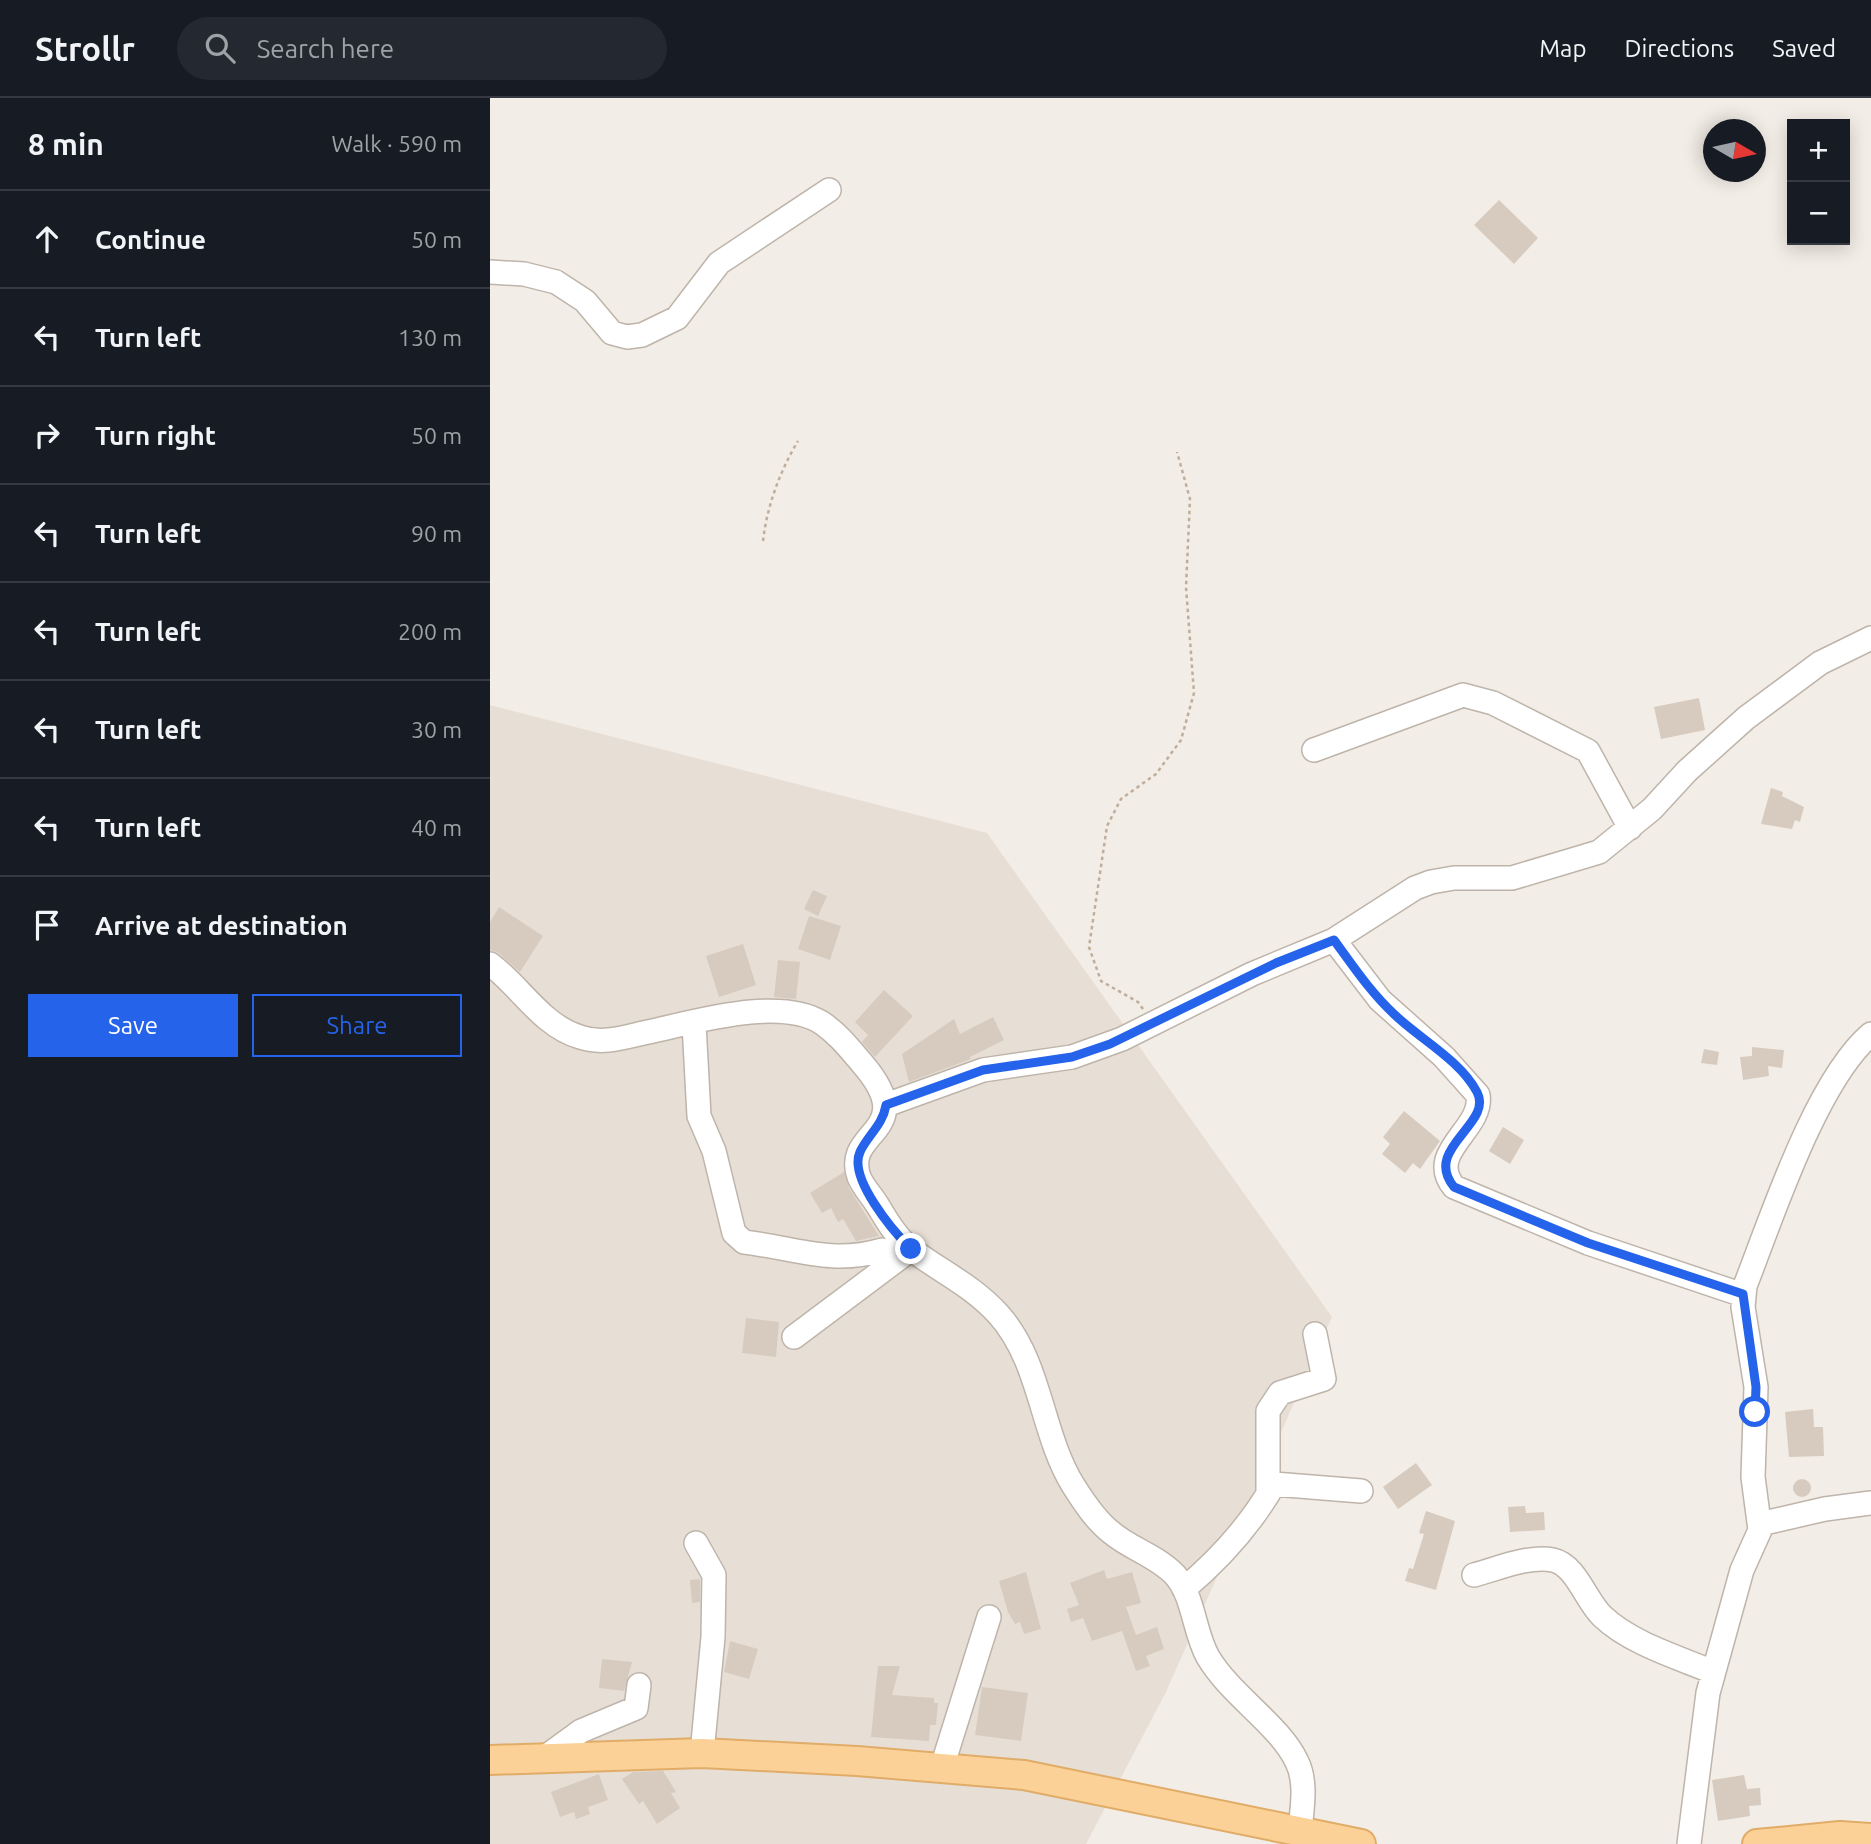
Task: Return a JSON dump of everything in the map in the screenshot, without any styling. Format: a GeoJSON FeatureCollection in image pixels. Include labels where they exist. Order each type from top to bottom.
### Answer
{"type":"FeatureCollection","features":[{"type":"Feature","properties":{"kind":"main road"},"geometry":{"type":"LineString","coordinates":[[490,1760],[702,1753],[1024,1774],[1362,1844]]}},
{"type":"Feature","properties":{"kind":"main road"},"geometry":{"type":"LineString","coordinates":[[1757,1844],[1840,1836],[1871,1838]]}},
{"type":"Feature","properties":{"kind":"street"},"geometry":{"type":"LineString","coordinates":[[490,272],[524,274],[556,282],[579,296],[612,333],[627,337],[642,335],[677,318],[719,263],[829,190]]}},
{"type":"Feature","properties":{"kind":"street"},"geometry":{"type":"LineString","coordinates":[[886,1105],[983,1070],[1085,1053],[1264,968],[1334,940],[1415,888],[1431,882],[1454,878],[1512,878],[1542,872],[1599,852],[1630,828],[1746,718],[1820,663],[1871,638]]}},
{"type":"Feature","properties":{"kind":"street"},"geometry":{"type":"LineString","coordinates":[[1314,750],[1463,695],[1493,703],[1588,751],[1630,828]]}},
{"type":"Feature","properties":{"kind":"street"},"geometry":{"type":"LineString","coordinates":[[1334,940],[1380,1000],[1444,1057],[1476,1091],[1478,1109],[1448,1157],[1447,1175],[1454,1187],[1588,1243],[1743,1294]]}},
{"type":"Feature","properties":{"kind":"street"},"geometry":{"type":"LineString","coordinates":[[490,964],[510,979],[548,1018],[579,1037],[617,1040],[778,1009],[809,1016],[835,1034],[872,1074],[884,1092],[886,1105],[877,1128],[861,1150],[857,1168],[861,1181],[888,1223],[903,1255]]}},
{"type":"Feature","properties":{"kind":"street"},"geometry":{"type":"LineString","coordinates":[[694,1024],[699,1116],[714,1151],[734,1233],[744,1242],[831,1258],[857,1257],[882,1250],[903,1255],[948,1271],[1002,1318],[1023,1356],[1062,1466],[1074,1487],[1111,1533],[1161,1564],[1184,1589],[1207,1656],[1224,1679],[1297,1760],[1303,1781],[1300,1830]]}},
{"type":"Feature","properties":{"kind":"street"},"geometry":{"type":"LineString","coordinates":[[1689,1844],[1704,1711],[1742,1570],[1759,1535],[1760,1524],[1753,1477],[1756,1387],[1743,1294],[1772,1216],[1837,1072],[1871,1034]]}},
{"type":"Feature","properties":{"kind":"street"},"geometry":{"type":"LineString","coordinates":[[794,1337],[903,1255]]}},
{"type":"Feature","properties":{"kind":"street"},"geometry":{"type":"LineString","coordinates":[[1268,1494],[1268,1411],[1280,1393],[1324,1380],[1315,1334]]}},
{"type":"Feature","properties":{"kind":"street"},"geometry":{"type":"LineString","coordinates":[[1184,1589],[1217,1561],[1254,1518],[1274,1484],[1362,1491]]}},
{"type":"Feature","properties":{"kind":"street"},"geometry":{"type":"LineString","coordinates":[[1760,1524],[1825,1509],[1871,1503]]}},
{"type":"Feature","properties":{"kind":"street"},"geometry":{"type":"LineString","coordinates":[[696,1543],[714,1574],[713,1637],[702,1753]]}},
{"type":"Feature","properties":{"kind":"street"},"geometry":{"type":"LineString","coordinates":[[1474,1574],[1531,1561],[1558,1562],[1570,1572],[1595,1610],[1611,1624],[1713,1672]]}},
{"type":"Feature","properties":{"kind":"street"},"geometry":{"type":"LineString","coordinates":[[942,1767],[989,1617]]}},
{"type":"Feature","properties":{"kind":"street"},"geometry":{"type":"LineString","coordinates":[[544,1758],[581,1731],[636,1708],[639,1685]]}},
{"type":"Feature","properties":{"kind":"path"},"geometry":{"type":"LineString","coordinates":[[763,541],[765,523],[785,463],[798,441]]}},
{"type":"Feature","properties":{"kind":"path"},"geometry":{"type":"LineString","coordinates":[[1153,1023],[1138,1002],[1101,981],[1089,947],[1107,826],[1121,799],[1156,774],[1181,740],[1194,693],[1186,587],[1190,499],[1177,452]]}},
{"type":"Feature","properties":{"kind":"shaded area"},"geometry":{"type":"Polygon","coordinates":[[[490,705],[987,833],[1332,1317],[1166,1692],[1086,1844],[490,1844],[490,705]]]}},
{"type":"Feature","properties":{"kind":"building"},"geometry":{"type":"Polygon","coordinates":[[[1499,200],[1538,238],[1514,264],[1474,225],[1499,200]]]}},
{"type":"Feature","properties":{"kind":"building"},"geometry":{"type":"Polygon","coordinates":[[[1699,698],[1705,730],[1661,739],[1654,707],[1699,698]]]}},
{"type":"Feature","properties":{"kind":"building"},"geometry":{"type":"Polygon","coordinates":[[[1771,788],[1783,792],[1782,796],[1804,807],[1800,822],[1795,820],[1792,829],[1761,824],[1771,788]]]}},
{"type":"Feature","properties":{"kind":"building"},"geometry":{"type":"Polygon","coordinates":[[[813,890],[827,896],[818,916],[804,909],[813,890]]]}},
{"type":"Feature","properties":{"kind":"building"},"geometry":{"type":"Polygon","coordinates":[[[499,907],[543,936],[520,972],[499,953],[490,950],[490,922],[499,907]]]}},
{"type":"Feature","properties":{"kind":"building"},"geometry":{"type":"Polygon","coordinates":[[[809,916],[841,926],[830,960],[798,949],[809,916]]]}},
{"type":"Feature","properties":{"kind":"building"},"geometry":{"type":"Polygon","coordinates":[[[743,944],[756,985],[719,997],[706,956],[743,944]]]}},
{"type":"Feature","properties":{"kind":"building"},"geometry":{"type":"Polygon","coordinates":[[[778,960],[800,962],[796,999],[774,997],[778,960]]]}},
{"type":"Feature","properties":{"kind":"building"},"geometry":{"type":"Polygon","coordinates":[[[884,990],[913,1016],[875,1057],[862,1042],[868,1035],[855,1022],[884,990]]]}},
{"type":"Feature","properties":{"kind":"building"},"geometry":{"type":"Polygon","coordinates":[[[993,1017],[1004,1040],[970,1057],[971,1059],[909,1082],[902,1054],[954,1019],[960,1034],[993,1017]]]}},
{"type":"Feature","properties":{"kind":"building"},"geometry":{"type":"Polygon","coordinates":[[[1752,1047],[1784,1050],[1782,1068],[1768,1066],[1769,1076],[1743,1080],[1740,1057],[1752,1056],[1752,1047]]]}},
{"type":"Feature","properties":{"kind":"building"},"geometry":{"type":"Polygon","coordinates":[[[1704,1049],[1719,1052],[1717,1065],[1701,1063],[1704,1049]]]}},
{"type":"Feature","properties":{"kind":"building"},"geometry":{"type":"Polygon","coordinates":[[[1404,1111],[1440,1141],[1420,1169],[1413,1163],[1405,1173],[1382,1154],[1390,1144],[1383,1137],[1404,1111]]]}},
{"type":"Feature","properties":{"kind":"building"},"geometry":{"type":"Polygon","coordinates":[[[1503,1127],[1524,1140],[1510,1164],[1489,1151],[1503,1127]]]}},
{"type":"Feature","properties":{"kind":"building"},"geometry":{"type":"Polygon","coordinates":[[[844,1172],[849,1188],[879,1236],[856,1241],[843,1219],[838,1222],[831,1208],[822,1213],[810,1193],[844,1172]]]}},
{"type":"Feature","properties":{"kind":"building"},"geometry":{"type":"Polygon","coordinates":[[[746,1318],[779,1322],[776,1357],[742,1353],[746,1318]]]}},
{"type":"Feature","properties":{"kind":"building"},"geometry":{"type":"Polygon","coordinates":[[[1813,1409],[1814,1427],[1823,1427],[1824,1456],[1789,1457],[1785,1412],[1813,1409]]]}},
{"type":"Feature","properties":{"kind":"building"},"geometry":{"type":"Polygon","coordinates":[[[1416,1463],[1432,1485],[1398,1509],[1383,1487],[1416,1463]]]}},
{"type":"Feature","properties":{"kind":"building"},"geometry":{"type":"Polygon","coordinates":[[[1802,1479],[1808,1482],[1811,1488],[1808,1494],[1802,1497],[1796,1494],[1793,1488],[1796,1482],[1802,1479]]]}},
{"type":"Feature","properties":{"kind":"building"},"geometry":{"type":"Polygon","coordinates":[[[1525,1506],[1526,1513],[1544,1512],[1545,1530],[1510,1532],[1508,1507],[1525,1506]]]}},
{"type":"Feature","properties":{"kind":"building"},"geometry":{"type":"Polygon","coordinates":[[[1426,1511],[1455,1521],[1436,1590],[1405,1581],[1409,1568],[1413,1569],[1424,1534],[1419,1533],[1426,1511]]]}},
{"type":"Feature","properties":{"kind":"building"},"geometry":{"type":"Polygon","coordinates":[[[1104,1570],[1107,1579],[1132,1572],[1141,1603],[1126,1607],[1136,1635],[1157,1627],[1164,1649],[1146,1656],[1150,1666],[1136,1671],[1122,1631],[1092,1641],[1083,1618],[1071,1622],[1067,1609],[1079,1605],[1070,1583],[1104,1570]]]}},
{"type":"Feature","properties":{"kind":"building"},"geometry":{"type":"Polygon","coordinates":[[[1026,1572],[1041,1629],[1024,1634],[1020,1622],[1015,1624],[1008,1612],[999,1581],[1026,1572]]]}},
{"type":"Feature","properties":{"kind":"building"},"geometry":{"type":"Polygon","coordinates":[[[700,1579],[700,1602],[692,1603],[690,1580],[700,1579]]]}},
{"type":"Feature","properties":{"kind":"building"},"geometry":{"type":"Polygon","coordinates":[[[730,1641],[758,1649],[749,1679],[724,1672],[730,1641]]]}},
{"type":"Feature","properties":{"kind":"building"},"geometry":{"type":"Polygon","coordinates":[[[602,1659],[632,1662],[624,1691],[599,1688],[602,1659]]]}},
{"type":"Feature","properties":{"kind":"building"},"geometry":{"type":"Polygon","coordinates":[[[878,1666],[900,1666],[892,1695],[934,1698],[934,1703],[938,1703],[936,1725],[930,1725],[929,1741],[871,1737],[878,1666]]]}},
{"type":"Feature","properties":{"kind":"building"},"geometry":{"type":"Polygon","coordinates":[[[982,1687],[1028,1693],[1021,1741],[975,1735],[982,1687]]]}},
{"type":"Feature","properties":{"kind":"building"},"geometry":{"type":"Polygon","coordinates":[[[663,1771],[676,1792],[671,1793],[680,1808],[657,1824],[643,1801],[639,1804],[622,1779],[633,1772],[663,1771]]]}},
{"type":"Feature","properties":{"kind":"building"},"geometry":{"type":"Polygon","coordinates":[[[599,1774],[608,1800],[588,1807],[590,1814],[576,1819],[574,1812],[560,1817],[551,1792],[599,1774]]]}},
{"type":"Feature","properties":{"kind":"building"},"geometry":{"type":"Polygon","coordinates":[[[1744,1775],[1747,1789],[1760,1788],[1761,1805],[1749,1806],[1750,1816],[1718,1821],[1712,1780],[1744,1775]]]}},
{"type":"Feature","properties":{"kind":"route"},"geometry":{"type":"LineString","coordinates":[[911,1249],[888,1223],[861,1181],[857,1168],[858,1156],[877,1128],[886,1105],[983,1070],[1072,1057],[1110,1044],[1252,974],[1334,940],[1380,1000],[1468,1080],[1478,1095],[1478,1109],[1474,1118],[1450,1150],[1448,1157],[1448,1180],[1454,1187],[1491,1205],[1620,1255],[1743,1294],[1756,1387],[1755,1412]]}}]}
